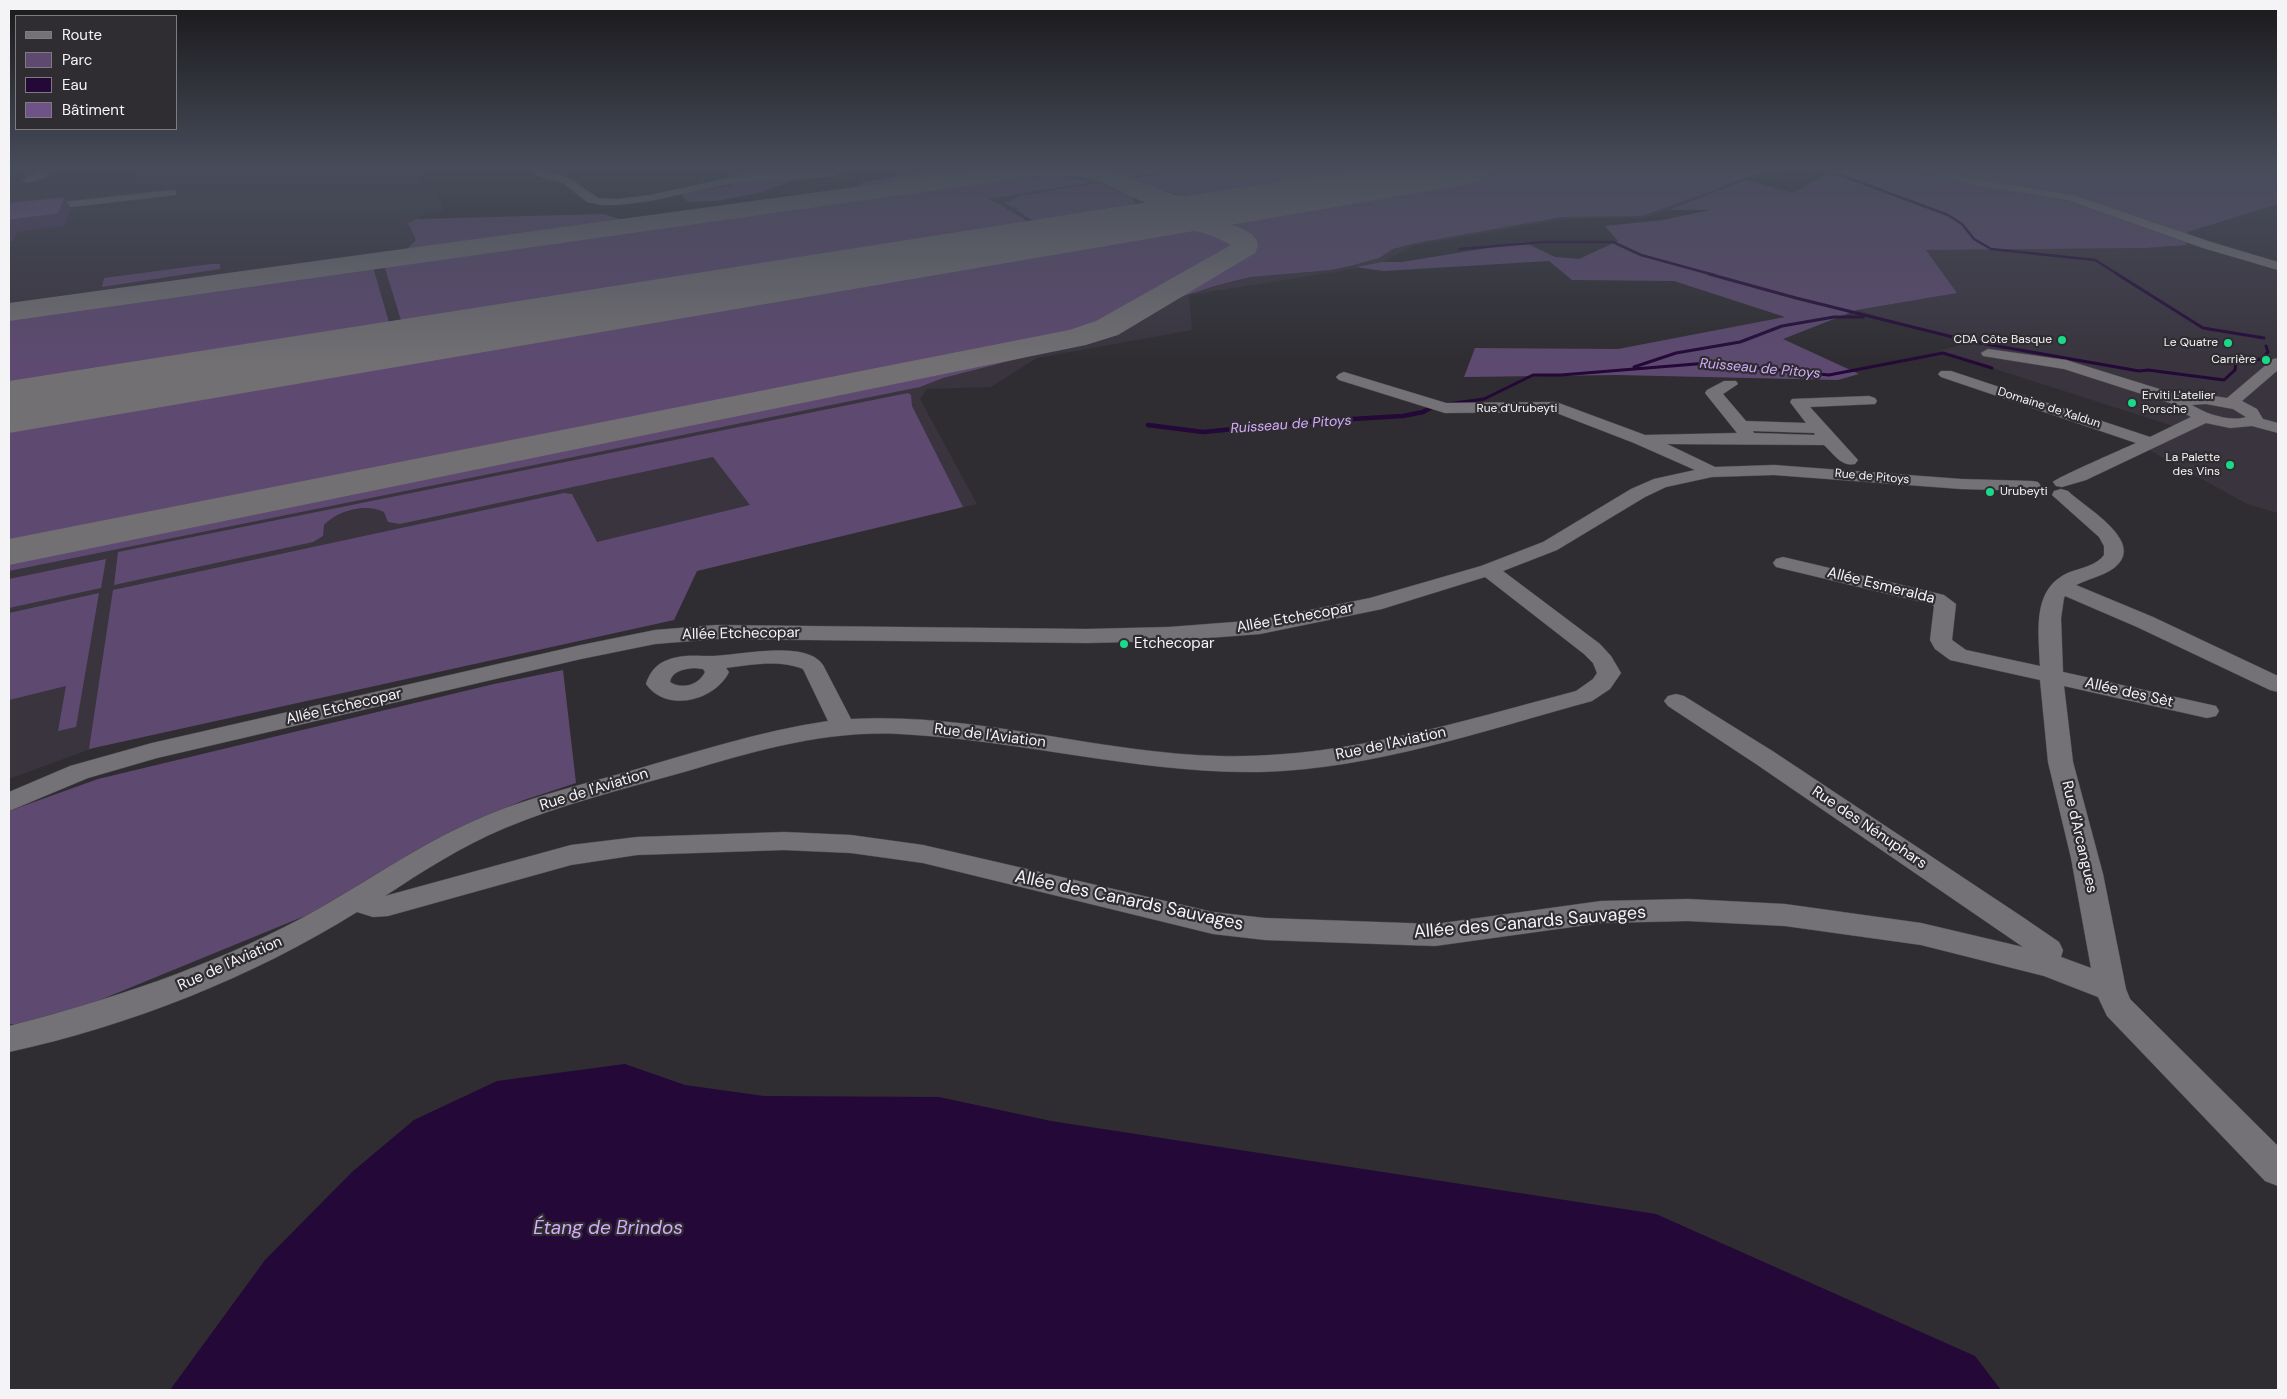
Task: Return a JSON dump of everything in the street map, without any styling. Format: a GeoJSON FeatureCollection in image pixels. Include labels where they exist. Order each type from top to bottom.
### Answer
{"type":"FeatureCollection","features":[{"type":"Feature","properties":{"kind":"street"},"geometry":{"type":"LineString","coordinates":[[2176,234],[2278,266]]}},
{"type":"Feature","properties":{"kind":"street"},"geometry":{"type":"LineString","coordinates":[[1988,353],[2066,365],[2183,402],[2200,399],[2230,403],[2254,414],[2255,418],[2253,421]]}},
{"type":"Feature","properties":{"kind":"street"},"geometry":{"type":"LineString","coordinates":[[2230,403],[2278,362]]}},
{"type":"Feature","properties":{"kind":"street","name":"Domaine de Xaldun"},"geometry":{"type":"LineString","coordinates":[[1946,374],[2152,442]]}},
{"type":"Feature","properties":{"kind":"street","name":"Rue d'Urubeyti"},"geometry":{"type":"LineString","coordinates":[[1344,377],[1445,408],[1556,406],[1640,439],[1712,472]]}},
{"type":"Feature","properties":{"kind":"street"},"geometry":{"type":"LineString","coordinates":[[1730,384],[1713,394],[1745,432]]}},
{"type":"Feature","properties":{"kind":"street"},"geometry":{"type":"LineString","coordinates":[[1849,460],[1824,434],[1798,402],[1869,401]]}},
{"type":"Feature","properties":{"kind":"street"},"geometry":{"type":"LineString","coordinates":[[2183,402],[2183,406],[2187,410],[2205,417],[2227,422],[2253,421],[2278,428]]}},
{"type":"Feature","properties":{"kind":"street"},"geometry":{"type":"LineString","coordinates":[[2060,586],[2071,579],[2103,567],[2111,561],[2114,548],[2108,535],[2072,506],[2061,488],[2080,476],[2205,417]]}},
{"type":"Feature","properties":{"kind":"street"},"geometry":{"type":"LineString","coordinates":[[1640,439],[1745,432],[1824,434]]}},
{"type":"Feature","properties":{"kind":"street","name":"Rue de Pitoys"},"geometry":{"type":"LineString","coordinates":[[1712,472],[1805,471],[1961,484],[2032,486],[2029,481],[2035,478],[2048,478],[2061,488]]}},
{"type":"Feature","properties":{"kind":"street"},"geometry":{"type":"LineString","coordinates":[[1488,570],[1550,546],[1638,493],[1660,483],[1712,472]]}},
{"type":"Feature","properties":{"kind":"street","name":"Allée Esmeralda"},"geometry":{"type":"LineString","coordinates":[[1783,563],[1930,596],[1945,604],[1941,640],[1952,651],[1966,657],[2050,676]]}},
{"type":"Feature","properties":{"kind":"street","name":"Rue de l'Aviation"},"geometry":{"type":"LineString","coordinates":[[9,1040],[57,1028],[194,982],[290,938],[476,830],[543,804],[691,761],[842,725],[903,726],[999,735],[1152,760],[1224,764],[1300,761],[1344,755],[1432,736],[1584,696],[1602,684],[1609,673],[1603,661],[1592,650],[1488,570]]}},
{"type":"Feature","properties":{"kind":"street","name":"Allée Etchecopar"},"geometry":{"type":"LineString","coordinates":[[9,802],[80,772],[152,751],[580,652],[655,637],[716,632],[1169,634],[1251,627],[1302,620],[1374,604],[1488,570]]}},
{"type":"Feature","properties":{"kind":"street"},"geometry":{"type":"LineString","coordinates":[[2060,586],[2145,622],[2278,685]]}},
{"type":"Feature","properties":{"kind":"street","name":"Rue d'Arcangues"},"geometry":{"type":"LineString","coordinates":[[2060,586],[2054,596],[2051,609],[2050,676],[2058,749],[2086,860],[2110,989],[2118,1007],[2278,1170]]}},
{"type":"Feature","properties":{"kind":"street"},"geometry":{"type":"LineString","coordinates":[[710,664],[788,657],[804,660],[812,665],[842,725]]}},
{"type":"Feature","properties":{"kind":"street","name":"Allée des Sèt"},"geometry":{"type":"LineString","coordinates":[[2050,676],[2207,711]]}},
{"type":"Feature","properties":{"kind":"street","name":"Rue des Nénuphars"},"geometry":{"type":"LineString","coordinates":[[1676,702],[1765,758],[2048,950],[2044,964]]}},
{"type":"Feature","properties":{"kind":"street","name":"Allée des Canards Sauvages"},"geometry":{"type":"LineString","coordinates":[[360,899],[364,904],[372,907],[388,906],[571,855],[628,847],[784,841],[851,844],[922,854],[1214,923],[1265,929],[1435,935],[1601,912],[1688,910],[1785,915],[1921,934],[2044,964],[2071,972],[2110,989]]}},
{"type":"Feature","properties":{"kind":"shaded area"},"geometry":{"type":"Polygon","coordinates":[[[9,234],[1480,234],[1413,246],[1382,262],[1329,273],[1189,295],[1192,330],[1037,358],[991,387],[927,389],[920,399],[977,504],[697,571],[674,620],[99,746],[9,779],[9,234]]]}},
{"type":"Feature","properties":{"kind":"shaded area"},"geometry":{"type":"Polygon","coordinates":[[[2187,234],[2278,234],[2278,513],[2247,504],[2149,450],[2173,426],[1939,351],[1967,343],[1857,310],[1956,293],[1925,250],[2146,248],[2185,245],[2187,234]]]}},
{"type":"Feature","properties":{"kind":"green space"},"geometry":{"type":"Polygon","coordinates":[[[413,234],[538,234],[425,250],[408,248],[416,240],[413,234]]]}},
{"type":"Feature","properties":{"kind":"green space"},"geometry":{"type":"Polygon","coordinates":[[[604,234],[998,234],[409,328],[403,327],[384,265],[604,234]]]}},
{"type":"Feature","properties":{"kind":"green space"},"geometry":{"type":"Polygon","coordinates":[[[1131,234],[1224,234],[1242,245],[1235,251],[1103,327],[1078,335],[9,548],[9,421],[1131,234]]]}},
{"type":"Feature","properties":{"kind":"green space"},"geometry":{"type":"Polygon","coordinates":[[[1237,234],[1465,234],[1393,249],[1379,258],[1331,270],[1250,277],[1218,285],[1171,300],[1132,323],[1121,324],[1252,247],[1252,243],[1237,234]]]}},
{"type":"Feature","properties":{"kind":"green space"},"geometry":{"type":"Polygon","coordinates":[[[1612,234],[2188,234],[2186,245],[2146,248],[1926,250],[1957,293],[1857,310],[1783,339],[1859,374],[1838,380],[1617,375],[1464,377],[1475,348],[1618,349],[1785,317],[1674,281],[1572,280],[1549,261],[1383,271],[1356,267],[1382,262],[1402,262],[1524,242],[1555,257],[1579,259],[1618,241],[1612,234]]]}},
{"type":"Feature","properties":{"kind":"green space"},"geometry":{"type":"Polygon","coordinates":[[[220,264],[220,269],[102,287],[104,278],[220,264]]]}},
{"type":"Feature","properties":{"kind":"green space"},"geometry":{"type":"Polygon","coordinates":[[[373,267],[391,329],[386,332],[9,392],[9,318],[373,267]]]}},
{"type":"Feature","properties":{"kind":"green space"},"geometry":{"type":"Polygon","coordinates":[[[1107,332],[1109,334],[1095,339],[943,378],[920,387],[9,571],[9,555],[1107,332]]]}},
{"type":"Feature","properties":{"kind":"green space"},"geometry":{"type":"Polygon","coordinates":[[[908,393],[911,395],[912,406],[963,507],[697,571],[674,620],[89,749],[113,590],[564,493],[572,494],[597,542],[750,505],[713,457],[400,524],[388,522],[384,512],[377,509],[352,509],[337,515],[324,525],[323,536],[313,542],[114,585],[118,552],[908,393]]]}},
{"type":"Feature","properties":{"kind":"green space"},"geometry":{"type":"Polygon","coordinates":[[[106,559],[101,588],[9,608],[9,579],[106,559]]]}},
{"type":"Feature","properties":{"kind":"green space"},"geometry":{"type":"Polygon","coordinates":[[[99,593],[76,727],[58,731],[66,686],[9,700],[9,613],[99,593]]]}},
{"type":"Feature","properties":{"kind":"green space"},"geometry":{"type":"Polygon","coordinates":[[[563,670],[576,783],[524,800],[469,824],[322,909],[61,1016],[28,1026],[9,1024],[9,811],[98,779],[494,684],[563,670]]]}},
{"type":"Feature","properties":{"kind":"water","name":"Étang de Brindos"},"geometry":{"type":"Polygon","coordinates":[[[625,1064],[685,1085],[764,1096],[939,1097],[1051,1121],[1656,1214],[1975,1356],[2001,1390],[170,1390],[265,1260],[352,1172],[414,1120],[497,1081],[625,1064]]]}},
{"type":"Feature","properties":{"kind":"waterway"},"geometry":{"type":"LineString","coordinates":[[1970,234],[1974,239],[1991,249],[2095,260],[2119,275]]}},
{"type":"Feature","properties":{"kind":"waterway"},"geometry":{"type":"LineString","coordinates":[[1460,249],[1543,242],[1613,242],[1641,255],[1714,275]]}},
{"type":"Feature","properties":{"kind":"waterway"},"geometry":{"type":"LineString","coordinates":[[1709,274],[1796,298],[1969,341],[2139,371],[2148,370],[2224,380],[2235,370],[2236,362],[2261,359],[2268,352],[2266,346]]}},
{"type":"Feature","properties":{"kind":"waterway"},"geometry":{"type":"LineString","coordinates":[[2117,274],[2203,328],[2264,338]]}},
{"type":"Feature","properties":{"kind":"waterway"},"geometry":{"type":"LineString","coordinates":[[1634,367],[1676,353],[1740,342],[1782,326],[1834,317],[1863,317]]}},
{"type":"Feature","properties":{"kind":"waterway","name":"Ruisseau de Pitoys"},"geometry":{"type":"LineString","coordinates":[[1447,404],[1484,399],[1533,375],[1561,375],[1708,363],[1829,375],[1943,353],[1992,368]]}},
{"type":"Feature","properties":{"kind":"waterway","name":"Ruisseau de Pitoys"},"geometry":{"type":"LineString","coordinates":[[1148,425],[1203,432],[1318,421],[1403,416],[1423,412],[1432,407],[1430,408]]}},
{"type":"Feature","properties":{"kind":"taxiway"},"geometry":{"type":"LineString","coordinates":[[9,312],[567,234]]}},
{"type":"Feature","properties":{"kind":"taxiway"},"geometry":{"type":"LineString","coordinates":[[9,552],[1075,338],[1107,328],[1246,247],[1246,242],[1232,234]]}},
{"type":"Feature","properties":{"kind":"taxiway"},"geometry":{"type":"LineString","coordinates":[[9,406],[26,404]]}},
{"type":"Feature","properties":{"kind":"runway"},"geometry":{"type":"LineString","coordinates":[[9,407],[1065,234]]}},
{"type":"Feature","properties":{"kind":"place","name":"CDA Côte Basque"},"geometry":{"type":"Point","coordinates":[2062,340]}},
{"type":"Feature","properties":{"kind":"place","name":"Le Quatre"},"geometry":{"type":"Point","coordinates":[2228,343]}},
{"type":"Feature","properties":{"kind":"place","name":"Carrière"},"geometry":{"type":"Point","coordinates":[2266,360]}},
{"type":"Feature","properties":{"kind":"place","name":"Erviti L'atelier Porsche"},"geometry":{"type":"Point","coordinates":[2132,403]}},
{"type":"Feature","properties":{"kind":"place","name":"La Palette des Vins"},"geometry":{"type":"Point","coordinates":[2230,465]}},
{"type":"Feature","properties":{"kind":"place","name":"Urubeyti"},"geometry":{"type":"Point","coordinates":[1990,492]}},
{"type":"Feature","properties":{"kind":"place","name":"Etchecopar"},"geometry":{"type":"Point","coordinates":[1124,644]}}]}
